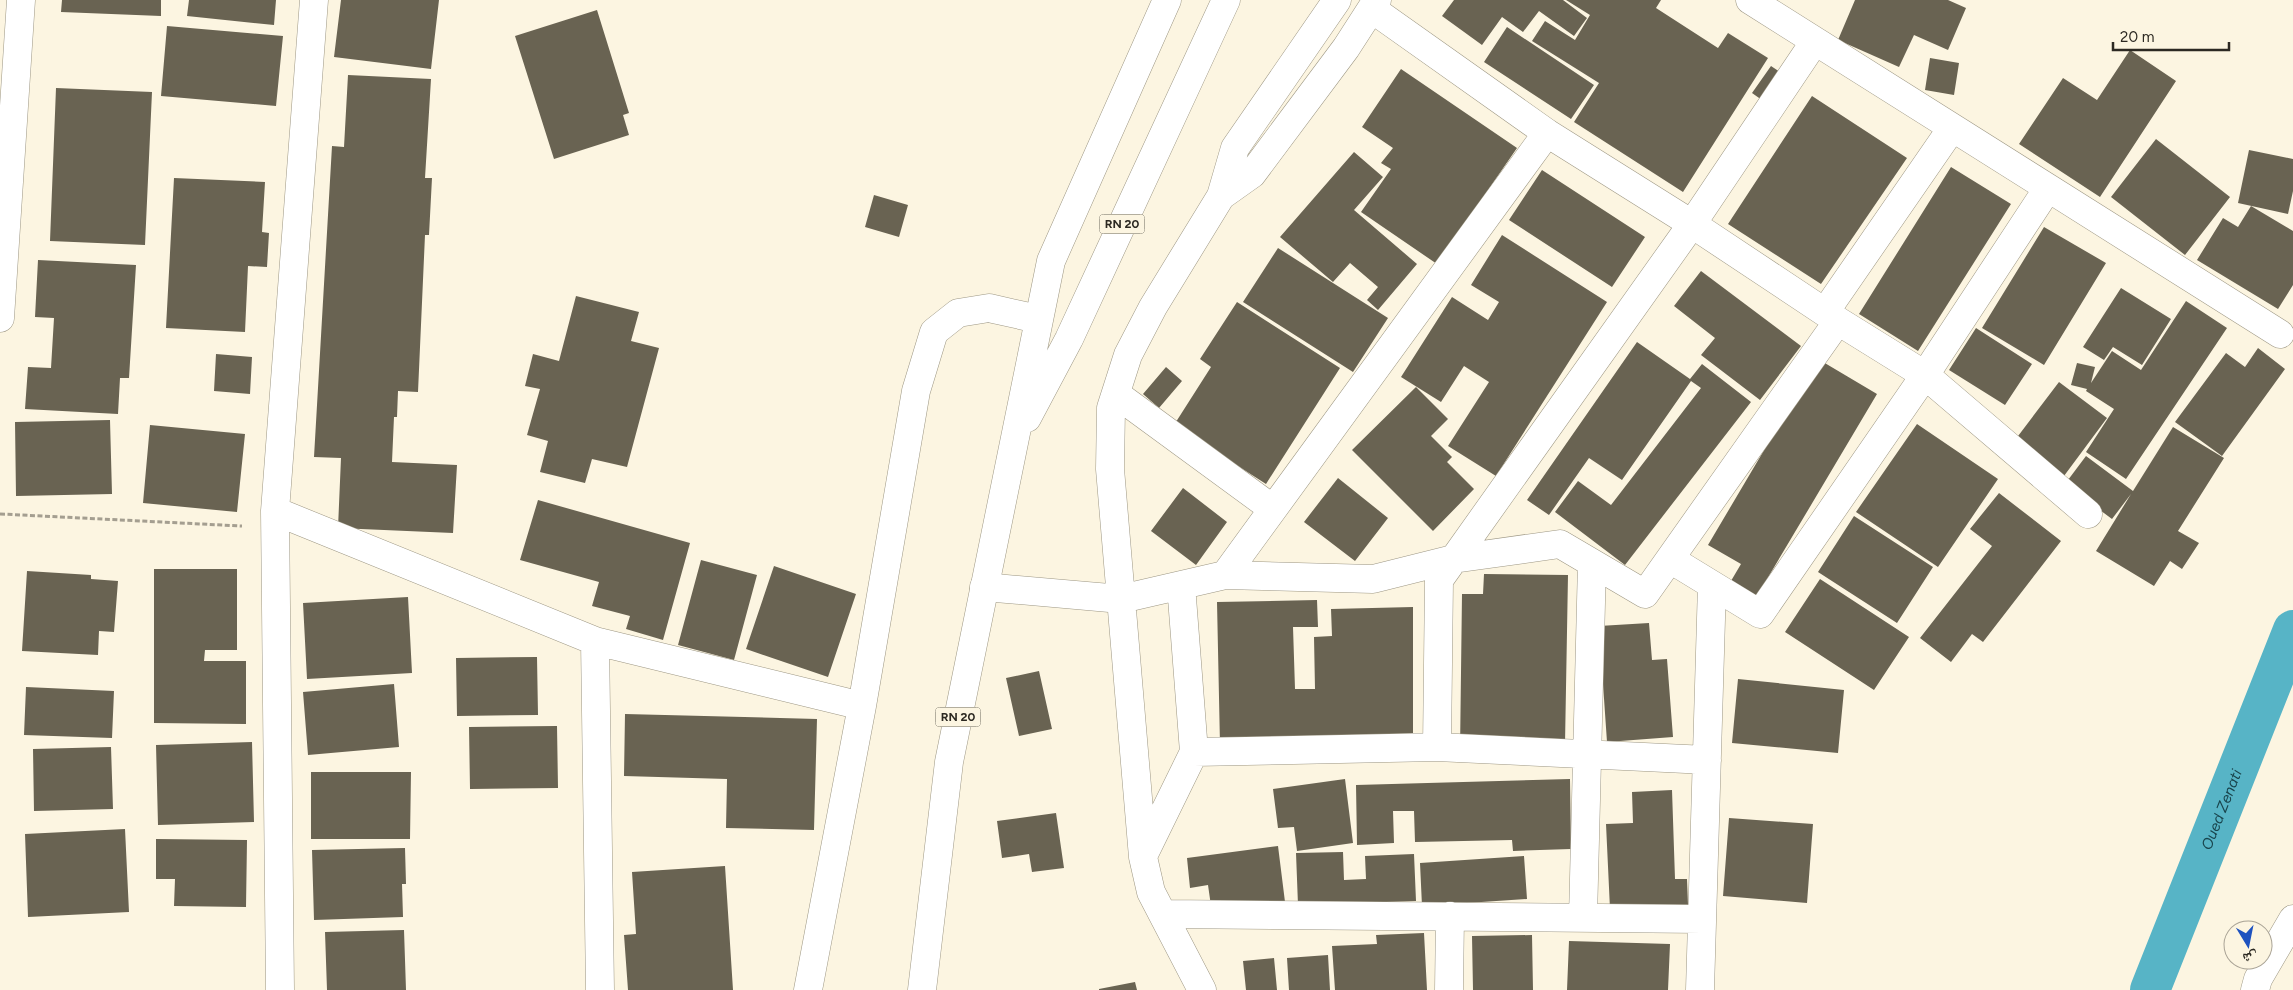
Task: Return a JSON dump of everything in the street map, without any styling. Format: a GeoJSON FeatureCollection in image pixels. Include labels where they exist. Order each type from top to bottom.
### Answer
{"type":"FeatureCollection","features":[{"type":"Feature","properties":{"kind":"street"},"geometry":{"type":"LineString","coordinates":[[0,318],[21,0]]}},
{"type":"Feature","properties":{"kind":"street"},"geometry":{"type":"LineString","coordinates":[[280,990],[275,519],[314,0]]}},
{"type":"Feature","properties":{"kind":"street","name":"RN 20"},"geometry":{"type":"LineString","coordinates":[[922,990],[948,762],[1051,261],[1167,0]]}},
{"type":"Feature","properties":{"kind":"street","name":"RN 20"},"geometry":{"type":"LineString","coordinates":[[1012,446],[1069,339],[1226,0]]}},
{"type":"Feature","properties":{"kind":"street"},"geometry":{"type":"LineString","coordinates":[[1202,990],[1151,892],[1142,857],[1110,469],[1111,408],[1128,355],[1153,307],[1221,196],[1235,148],[1337,0]]}},
{"type":"Feature","properties":{"kind":"street"},"geometry":{"type":"LineString","coordinates":[[1750,0],[2280,334]]}},
{"type":"Feature","properties":{"kind":"street"},"geometry":{"type":"LineString","coordinates":[[1221,196],[1252,174],[1346,48],[1374,4],[1548,133],[1692,224],[1831,317],[1925,374],[2088,514]]}},
{"type":"Feature","properties":{"kind":"street"},"geometry":{"type":"LineString","coordinates":[[1437,747],[1439,580],[1692,224],[1815,41]]}},
{"type":"Feature","properties":{"kind":"street"},"geometry":{"type":"LineString","coordinates":[[984,587],[1121,599],[1224,575],[1373,579],[1453,559],[1560,544],[1645,594],[1831,317],[1952,128]]}},
{"type":"Feature","properties":{"kind":"street"},"geometry":{"type":"LineString","coordinates":[[1224,575],[1548,133]]}},
{"type":"Feature","properties":{"kind":"street"},"geometry":{"type":"LineString","coordinates":[[1670,559],[1760,614],[1925,374],[2048,188]]}},
{"type":"Feature","properties":{"kind":"street"},"geometry":{"type":"LineString","coordinates":[[808,990],[862,706],[916,391],[934,332],[958,313],[989,308],[1038,319]]}},
{"type":"Feature","properties":{"kind":"street"},"geometry":{"type":"LineString","coordinates":[[1116,394],[1273,509]]}},
{"type":"Feature","properties":{"kind":"street"},"geometry":{"type":"LineString","coordinates":[[275,519],[595,641],[862,706]]}},
{"type":"Feature","properties":{"kind":"street"},"geometry":{"type":"LineString","coordinates":[[1583,918],[1592,563]]}},
{"type":"Feature","properties":{"kind":"street"},"geometry":{"type":"LineString","coordinates":[[1142,857],[1194,752],[1181,585]]}},
{"type":"Feature","properties":{"kind":"street"},"geometry":{"type":"LineString","coordinates":[[1700,990],[1712,585]]}},
{"type":"Feature","properties":{"kind":"street"},"geometry":{"type":"LineString","coordinates":[[595,641],[600,990]]}},
{"type":"Feature","properties":{"kind":"street"},"geometry":{"type":"LineString","coordinates":[[1194,752],[1437,747],[1707,760]]}},
{"type":"Feature","properties":{"kind":"street"},"geometry":{"type":"LineString","coordinates":[[1163,914],[1702,919]]}},
{"type":"Feature","properties":{"kind":"street"},"geometry":{"type":"LineString","coordinates":[[1448,990],[1450,916]]}},
{"type":"Feature","properties":{"kind":"street"},"geometry":{"type":"LineString","coordinates":[[2255,990],[2258,979],[2293,919]]}},
{"type":"Feature","properties":{"kind":"path"},"geometry":{"type":"LineString","coordinates":[[0,514],[184,525],[275,519]]}},
{"type":"Feature","properties":{"kind":"building"},"geometry":{"type":"Polygon","coordinates":[[[62,0],[161,0],[161,16],[61,12],[62,0]]]}},
{"type":"Feature","properties":{"kind":"building"},"geometry":{"type":"Polygon","coordinates":[[[189,0],[276,0],[274,25],[187,16],[189,0]]]}},
{"type":"Feature","properties":{"kind":"building"},"geometry":{"type":"Polygon","coordinates":[[[341,0],[439,0],[431,69],[334,57],[341,0]]]}},
{"type":"Feature","properties":{"kind":"building"},"geometry":{"type":"Polygon","coordinates":[[[1454,0],[1563,0],[1587,18],[1574,36],[1539,11],[1523,32],[1502,17],[1482,45],[1442,16],[1454,0]]]}},
{"type":"Feature","properties":{"kind":"building"},"geometry":{"type":"Polygon","coordinates":[[[1566,0],[1661,0],[1656,8],[1718,48],[1728,33],[1768,58],[1683,192],[1574,122],[1599,83],[1532,41],[1545,21],[1575,40],[1590,15],[1566,0]]]}},
{"type":"Feature","properties":{"kind":"building"},"geometry":{"type":"Polygon","coordinates":[[[1855,0],[1948,0],[1966,8],[1948,50],[1914,35],[1899,67],[1838,40],[1855,0]]]}},
{"type":"Feature","properties":{"kind":"building"},"geometry":{"type":"Polygon","coordinates":[[[597,10],[629,113],[623,115],[629,135],[554,159],[515,36],[597,10]]]}},
{"type":"Feature","properties":{"kind":"building"},"geometry":{"type":"Polygon","coordinates":[[[167,26],[283,36],[276,106],[161,96],[167,26]]]}},
{"type":"Feature","properties":{"kind":"building"},"geometry":{"type":"Polygon","coordinates":[[[1507,27],[1594,85],[1571,119],[1484,62],[1507,27]]]}},
{"type":"Feature","properties":{"kind":"building"},"geometry":{"type":"Polygon","coordinates":[[[2130,50],[2176,81],[2100,197],[2019,144],[2063,78],[2097,100],[2130,50]]]}},
{"type":"Feature","properties":{"kind":"building"},"geometry":{"type":"Polygon","coordinates":[[[1930,58],[1959,63],[1954,95],[1925,90],[1930,58]]]}},
{"type":"Feature","properties":{"kind":"building"},"geometry":{"type":"Polygon","coordinates":[[[1771,66],[1789,78],[1769,105],[1752,93],[1771,66]]]}},
{"type":"Feature","properties":{"kind":"building"},"geometry":{"type":"Polygon","coordinates":[[[1401,69],[1517,148],[1437,264],[1361,212],[1391,169],[1381,163],[1393,148],[1362,127],[1401,69]]]}},
{"type":"Feature","properties":{"kind":"building"},"geometry":{"type":"Polygon","coordinates":[[[348,75],[431,79],[425,178],[432,178],[429,235],[425,235],[418,392],[398,391],[397,417],[394,417],[392,462],[457,465],[453,533],[338,528],[341,458],[314,457],[332,146],[344,147],[348,75]]]}},
{"type":"Feature","properties":{"kind":"building"},"geometry":{"type":"Polygon","coordinates":[[[56,88],[152,92],[145,245],[50,241],[56,88]]]}},
{"type":"Feature","properties":{"kind":"building"},"geometry":{"type":"Polygon","coordinates":[[[1812,96],[1907,158],[1821,284],[1728,224],[1812,96]]]}},
{"type":"Feature","properties":{"kind":"building"},"geometry":{"type":"Polygon","coordinates":[[[2156,139],[2230,197],[2185,255],[2111,197],[2156,139]]]}},
{"type":"Feature","properties":{"kind":"building"},"geometry":{"type":"Polygon","coordinates":[[[2249,150],[2293,159],[2293,191],[2288,214],[2238,203],[2249,150]]]}},
{"type":"Feature","properties":{"kind":"building"},"geometry":{"type":"Polygon","coordinates":[[[1354,152],[1383,177],[1354,210],[1417,264],[1378,310],[1367,300],[1378,287],[1350,263],[1333,282],[1280,237],[1354,152]]]}},
{"type":"Feature","properties":{"kind":"building"},"geometry":{"type":"Polygon","coordinates":[[[1951,167],[2011,204],[1918,351],[1859,314],[1951,167]]]}},
{"type":"Feature","properties":{"kind":"building"},"geometry":{"type":"Polygon","coordinates":[[[1542,170],[1645,237],[1612,287],[1509,220],[1542,170]]]}},
{"type":"Feature","properties":{"kind":"building"},"geometry":{"type":"Polygon","coordinates":[[[174,178],[265,182],[262,232],[269,233],[267,267],[248,266],[245,332],[166,328],[174,178]]]}},
{"type":"Feature","properties":{"kind":"building"},"geometry":{"type":"Polygon","coordinates":[[[874,195],[908,205],[899,237],[865,227],[874,195]]]}},
{"type":"Feature","properties":{"kind":"building"},"geometry":{"type":"Polygon","coordinates":[[[2251,206],[2293,231],[2293,285],[2278,309],[2197,260],[2223,218],[2238,227],[2251,206]]]}},
{"type":"Feature","properties":{"kind":"building"},"geometry":{"type":"Polygon","coordinates":[[[2044,227],[2106,263],[2044,365],[1982,328],[2044,227]]]}},
{"type":"Feature","properties":{"kind":"building"},"geometry":{"type":"Polygon","coordinates":[[[1502,235],[1607,302],[1496,476],[1448,446],[1489,382],[1464,366],[1441,402],[1401,377],[1452,297],[1488,320],[1499,302],[1471,285],[1502,235]]]}},
{"type":"Feature","properties":{"kind":"building"},"geometry":{"type":"Polygon","coordinates":[[[1278,248],[1388,318],[1353,372],[1243,302],[1278,248]]]}},
{"type":"Feature","properties":{"kind":"building"},"geometry":{"type":"Polygon","coordinates":[[[38,260],[136,265],[129,378],[120,378],[118,414],[25,409],[28,367],[51,368],[54,318],[35,317],[38,260]]]}},
{"type":"Feature","properties":{"kind":"building"},"geometry":{"type":"Polygon","coordinates":[[[1701,271],[1801,346],[1760,400],[1701,355],[1715,338],[1674,306],[1701,271]]]}},
{"type":"Feature","properties":{"kind":"building"},"geometry":{"type":"Polygon","coordinates":[[[2121,288],[2171,319],[2142,365],[2113,347],[2104,360],[2083,347],[2121,288]]]}},
{"type":"Feature","properties":{"kind":"building"},"geometry":{"type":"Polygon","coordinates":[[[576,296],[639,312],[631,341],[659,348],[627,467],[592,459],[585,483],[540,472],[548,441],[527,435],[540,389],[525,386],[533,354],[559,361],[576,296]]]}},
{"type":"Feature","properties":{"kind":"building"},"geometry":{"type":"Polygon","coordinates":[[[2186,301],[2227,328],[2126,479],[2086,452],[2114,409],[2086,391],[2087,389],[2071,385],[2077,363],[2095,367],[2091,383],[2112,351],[2141,370],[2186,301]]]}},
{"type":"Feature","properties":{"kind":"building"},"geometry":{"type":"Polygon","coordinates":[[[1237,302],[1340,368],[1266,484],[1174,425],[1211,367],[1200,359],[1237,302]]]}},
{"type":"Feature","properties":{"kind":"building"},"geometry":{"type":"Polygon","coordinates":[[[1976,328],[2032,364],[2005,405],[1949,370],[1976,328]]]}},
{"type":"Feature","properties":{"kind":"building"},"geometry":{"type":"Polygon","coordinates":[[[1637,342],[1690,379],[1702,364],[1751,402],[1625,565],[1555,512],[1578,481],[1611,505],[1701,388],[1691,381],[1622,480],[1589,458],[1549,515],[1527,500],[1637,342]]]}},
{"type":"Feature","properties":{"kind":"building"},"geometry":{"type":"Polygon","coordinates":[[[2258,348],[2285,369],[2222,456],[2175,422],[2226,353],[2245,367],[2258,348]]]}},
{"type":"Feature","properties":{"kind":"building"},"geometry":{"type":"Polygon","coordinates":[[[216,354],[252,357],[250,394],[214,391],[216,354]]]}},
{"type":"Feature","properties":{"kind":"building"},"geometry":{"type":"Polygon","coordinates":[[[1818,359],[1877,394],[1754,601],[1728,586],[1741,564],[1708,545],[1818,359]]]}},
{"type":"Feature","properties":{"kind":"building"},"geometry":{"type":"Polygon","coordinates":[[[1166,367],[1182,381],[1159,408],[1143,394],[1166,367]]]}},
{"type":"Feature","properties":{"kind":"building"},"geometry":{"type":"Polygon","coordinates":[[[2059,382],[2107,418],[2061,480],[2012,444],[2059,382]]]}},
{"type":"Feature","properties":{"kind":"building"},"geometry":{"type":"Polygon","coordinates":[[[1416,387],[1448,419],[1431,436],[1452,457],[1447,462],[1474,489],[1433,531],[1352,450],[1416,387]]]}},
{"type":"Feature","properties":{"kind":"building"},"geometry":{"type":"Polygon","coordinates":[[[110,420],[112,494],[16,496],[15,422],[110,420]]]}},
{"type":"Feature","properties":{"kind":"building"},"geometry":{"type":"Polygon","coordinates":[[[1917,424],[1998,479],[1938,567],[1856,512],[1917,424]]]}},
{"type":"Feature","properties":{"kind":"building"},"geometry":{"type":"Polygon","coordinates":[[[150,425],[245,434],[237,512],[143,503],[150,425]]]}},
{"type":"Feature","properties":{"kind":"building"},"geometry":{"type":"Polygon","coordinates":[[[2173,427],[2224,458],[2178,531],[2199,543],[2182,569],[2170,561],[2154,586],[2096,551],[2131,494],[2112,519],[2065,484],[2086,456],[2133,491],[2173,427]]]}},
{"type":"Feature","properties":{"kind":"building"},"geometry":{"type":"Polygon","coordinates":[[[1338,478],[1388,518],[1355,561],[1304,522],[1338,478]]]}},
{"type":"Feature","properties":{"kind":"building"},"geometry":{"type":"Polygon","coordinates":[[[1183,488],[1227,522],[1196,565],[1151,531],[1183,488]]]}},
{"type":"Feature","properties":{"kind":"building"},"geometry":{"type":"Polygon","coordinates":[[[1999,493],[2061,541],[1983,642],[1972,634],[1951,662],[1920,638],[1992,546],[1970,529],[1999,493]]]}},
{"type":"Feature","properties":{"kind":"building"},"geometry":{"type":"Polygon","coordinates":[[[538,500],[690,543],[663,640],[626,629],[630,616],[592,606],[599,582],[520,560],[538,500]]]}},
{"type":"Feature","properties":{"kind":"building"},"geometry":{"type":"Polygon","coordinates":[[[1854,516],[1933,567],[1897,623],[1818,572],[1854,516]]]}},
{"type":"Feature","properties":{"kind":"building"},"geometry":{"type":"Polygon","coordinates":[[[701,560],[757,575],[734,660],[678,645],[701,560]]]}},
{"type":"Feature","properties":{"kind":"building"},"geometry":{"type":"Polygon","coordinates":[[[774,566],[856,594],[828,677],[746,649],[774,566]]]}},
{"type":"Feature","properties":{"kind":"building"},"geometry":{"type":"Polygon","coordinates":[[[154,569],[237,569],[237,650],[205,650],[204,661],[246,661],[246,724],[154,723],[154,569]]]}},
{"type":"Feature","properties":{"kind":"building"},"geometry":{"type":"Polygon","coordinates":[[[27,571],[91,575],[91,579],[118,581],[114,632],[99,631],[98,655],[22,651],[27,571]]]}},
{"type":"Feature","properties":{"kind":"building"},"geometry":{"type":"Polygon","coordinates":[[[1484,574],[1568,575],[1565,744],[1460,751],[1462,594],[1483,594],[1484,574]]]}},
{"type":"Feature","properties":{"kind":"building"},"geometry":{"type":"Polygon","coordinates":[[[1820,579],[1909,637],[1874,690],[1785,632],[1820,579]]]}},
{"type":"Feature","properties":{"kind":"building"},"geometry":{"type":"Polygon","coordinates":[[[408,597],[412,673],[307,679],[303,603],[408,597]]]}},
{"type":"Feature","properties":{"kind":"building"},"geometry":{"type":"Polygon","coordinates":[[[1317,600],[1318,627],[1293,627],[1295,689],[1315,689],[1314,637],[1332,636],[1331,609],[1413,607],[1413,736],[1220,745],[1217,602],[1317,600]]]}},
{"type":"Feature","properties":{"kind":"building"},"geometry":{"type":"Polygon","coordinates":[[[1649,623],[1652,660],[1667,659],[1673,737],[1607,742],[1599,626],[1649,623]]]}},
{"type":"Feature","properties":{"kind":"building"},"geometry":{"type":"Polygon","coordinates":[[[537,657],[538,715],[457,716],[456,658],[537,657]]]}},
{"type":"Feature","properties":{"kind":"building"},"geometry":{"type":"Polygon","coordinates":[[[1039,671],[1052,729],[1019,736],[1006,678],[1039,671]]]}},
{"type":"Feature","properties":{"kind":"building"},"geometry":{"type":"Polygon","coordinates":[[[1738,679],[1844,690],[1838,753],[1732,743],[1738,679]]]}},
{"type":"Feature","properties":{"kind":"building"},"geometry":{"type":"Polygon","coordinates":[[[394,684],[399,747],[308,755],[303,692],[394,684]]]}},
{"type":"Feature","properties":{"kind":"building"},"geometry":{"type":"Polygon","coordinates":[[[26,687],[114,691],[112,738],[24,735],[26,687]]]}},
{"type":"Feature","properties":{"kind":"building"},"geometry":{"type":"Polygon","coordinates":[[[625,714],[817,719],[814,830],[726,828],[727,779],[624,776],[625,714]]]}},
{"type":"Feature","properties":{"kind":"building"},"geometry":{"type":"Polygon","coordinates":[[[557,726],[558,788],[470,789],[469,727],[557,726]]]}},
{"type":"Feature","properties":{"kind":"building"},"geometry":{"type":"Polygon","coordinates":[[[252,742],[254,822],[158,825],[156,745],[252,742]]]}},
{"type":"Feature","properties":{"kind":"building"},"geometry":{"type":"Polygon","coordinates":[[[111,747],[113,809],[34,811],[33,749],[111,747]]]}},
{"type":"Feature","properties":{"kind":"building"},"geometry":{"type":"Polygon","coordinates":[[[311,772],[411,772],[410,839],[311,839],[311,772]]]}},
{"type":"Feature","properties":{"kind":"building"},"geometry":{"type":"Polygon","coordinates":[[[1345,779],[1353,843],[1297,851],[1294,827],[1278,828],[1273,789],[1345,779]]]}},
{"type":"Feature","properties":{"kind":"building"},"geometry":{"type":"Polygon","coordinates":[[[1570,779],[1571,849],[1513,851],[1512,840],[1415,842],[1414,811],[1393,811],[1394,843],[1357,845],[1356,785],[1570,779]]]}},
{"type":"Feature","properties":{"kind":"building"},"geometry":{"type":"Polygon","coordinates":[[[1672,790],[1675,879],[1687,879],[1688,905],[1610,909],[1606,824],[1633,823],[1632,792],[1672,790]]]}},
{"type":"Feature","properties":{"kind":"building"},"geometry":{"type":"Polygon","coordinates":[[[1056,813],[1064,868],[1032,872],[1029,854],[1002,858],[997,821],[1056,813]]]}},
{"type":"Feature","properties":{"kind":"building"},"geometry":{"type":"Polygon","coordinates":[[[1729,818],[1813,824],[1807,903],[1723,896],[1729,818]]]}},
{"type":"Feature","properties":{"kind":"building"},"geometry":{"type":"Polygon","coordinates":[[[125,829],[129,912],[28,917],[25,834],[125,829]]]}},
{"type":"Feature","properties":{"kind":"building"},"geometry":{"type":"Polygon","coordinates":[[[156,839],[247,840],[246,907],[174,906],[175,879],[156,879],[156,839]]]}},
{"type":"Feature","properties":{"kind":"building"},"geometry":{"type":"Polygon","coordinates":[[[1278,846],[1286,910],[1213,920],[1208,885],[1190,888],[1187,858],[1278,846]]]}},
{"type":"Feature","properties":{"kind":"building"},"geometry":{"type":"Polygon","coordinates":[[[405,848],[406,884],[402,884],[403,917],[314,920],[312,850],[405,848]]]}},
{"type":"Feature","properties":{"kind":"building"},"geometry":{"type":"Polygon","coordinates":[[[1343,852],[1344,880],[1366,879],[1365,856],[1414,854],[1416,901],[1298,905],[1296,853],[1343,852]]]}},
{"type":"Feature","properties":{"kind":"building"},"geometry":{"type":"Polygon","coordinates":[[[1524,856],[1527,899],[1422,906],[1420,863],[1524,856]]]}},
{"type":"Feature","properties":{"kind":"building"},"geometry":{"type":"Polygon","coordinates":[[[725,866],[733,990],[628,990],[624,935],[636,934],[632,872],[725,866]]]}},
{"type":"Feature","properties":{"kind":"building"},"geometry":{"type":"Polygon","coordinates":[[[404,930],[406,990],[327,990],[325,932],[404,930]]]}},
{"type":"Feature","properties":{"kind":"building"},"geometry":{"type":"Polygon","coordinates":[[[1424,933],[1427,990],[1335,990],[1332,946],[1377,944],[1376,935],[1424,933]]]}},
{"type":"Feature","properties":{"kind":"building"},"geometry":{"type":"Polygon","coordinates":[[[1532,935],[1533,990],[1473,990],[1472,936],[1532,935]]]}},
{"type":"Feature","properties":{"kind":"building"},"geometry":{"type":"Polygon","coordinates":[[[1569,941],[1670,944],[1668,990],[1567,990],[1569,941]]]}},
{"type":"Feature","properties":{"kind":"building"},"geometry":{"type":"Polygon","coordinates":[[[1328,955],[1330,990],[1289,990],[1287,958],[1328,955]]]}},
{"type":"Feature","properties":{"kind":"building"},"geometry":{"type":"Polygon","coordinates":[[[1274,958],[1277,990],[1246,990],[1243,961],[1274,958]]]}},
{"type":"Feature","properties":{"kind":"building"},"geometry":{"type":"Polygon","coordinates":[[[1135,982],[1137,990],[1099,990],[1099,989],[1135,982]]]}},
{"type":"Feature","properties":{"kind":"waterway","name":"Oued Zenati"},"geometry":{"type":"LineString","coordinates":[[2150,990],[2293,630]]}}]}
